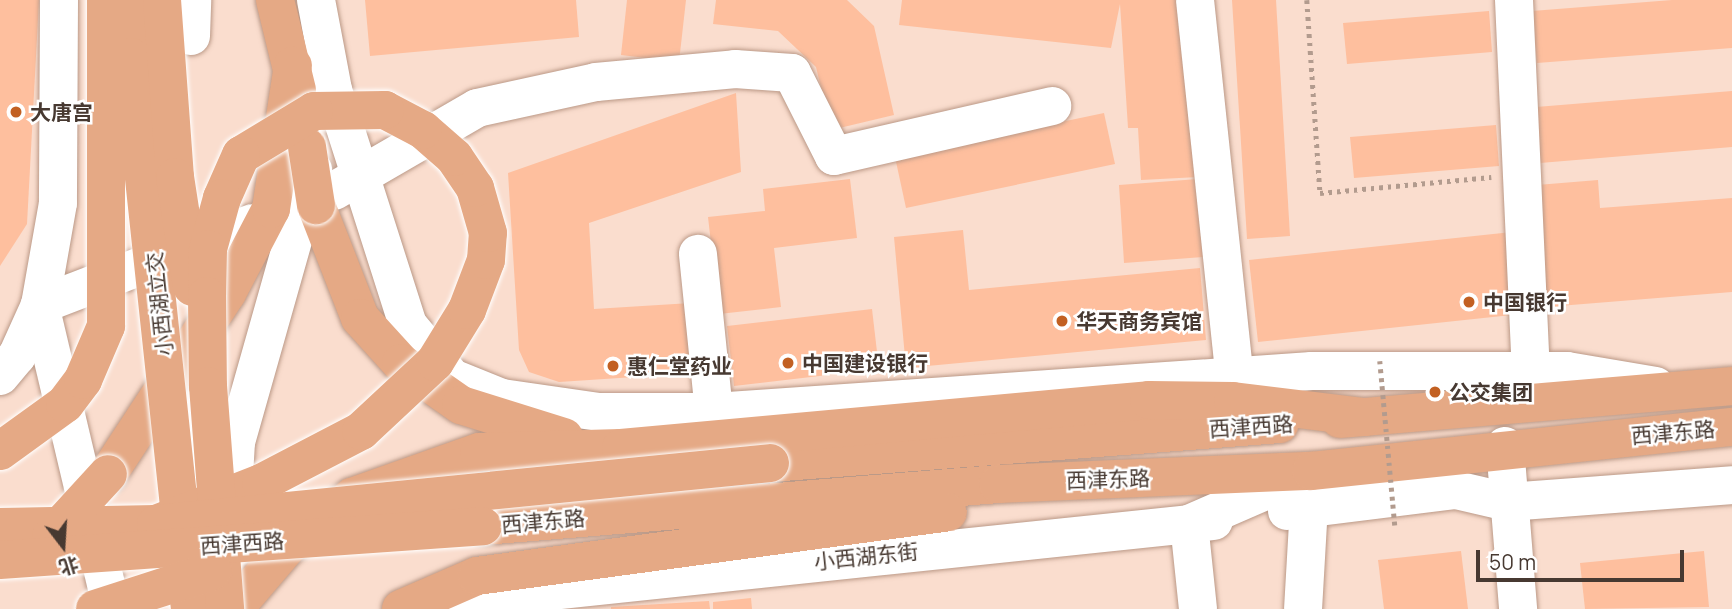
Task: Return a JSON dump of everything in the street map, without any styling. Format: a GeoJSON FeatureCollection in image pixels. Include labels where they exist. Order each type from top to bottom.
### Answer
{"type":"FeatureCollection","features":[{"type":"Feature","properties":{"kind":"main road"},"geometry":{"type":"LineString","coordinates":[[0,451],[37,431],[65,404],[83,380],[106,326],[106,0]]}},
{"type":"Feature","properties":{"kind":"main road","name":"小西湖立交"},"geometry":{"type":"LineString","coordinates":[[133,0],[131,57],[190,609]]}},
{"type":"Feature","properties":{"kind":"main road"},"geometry":{"type":"LineString","coordinates":[[162,0],[175,177],[208,386],[234,604]]}},
{"type":"Feature","properties":{"kind":"main road"},"geometry":{"type":"LineString","coordinates":[[275,0],[293,66],[307,147],[336,192],[360,318],[401,363],[461,405],[535,431],[621,448]]}},
{"type":"Feature","properties":{"kind":"main road"},"geometry":{"type":"LineString","coordinates":[[0,582],[108,474],[252,235],[271,209],[293,66]]}},
{"type":"Feature","properties":{"kind":"main road"},"geometry":{"type":"LineString","coordinates":[[156,524],[261,483],[361,431],[435,362],[467,310],[486,261],[488,233],[478,200],[454,157],[386,110],[314,111],[241,155],[208,249],[208,386]]}},
{"type":"Feature","properties":{"kind":"main road","name":"西津西路"},"geometry":{"type":"LineString","coordinates":[[0,527],[156,524],[771,463],[1732,386]]}},
{"type":"Feature","properties":{"kind":"main road"},"geometry":{"type":"LineString","coordinates":[[234,604],[287,547],[352,497],[479,452],[621,448],[1149,400],[1233,401],[1364,417]]}},
{"type":"Feature","properties":{"kind":"main road","name":"西津东路"},"geometry":{"type":"LineString","coordinates":[[483,526],[997,494],[1312,489],[1505,446],[1732,427]]}},
{"type":"Feature","properties":{"kind":"main road"},"geometry":{"type":"LineString","coordinates":[[401,609],[477,576],[997,494]]}},
{"type":"Feature","properties":{"kind":"main road"},"geometry":{"type":"LineString","coordinates":[[95,609],[213,571],[483,526]]}},
{"type":"Feature","properties":{"kind":"main road","name":"西津西路"},"geometry":{"type":"LineString","coordinates":[[0,560],[483,526]]}},
{"type":"Feature","properties":{"kind":"street"},"geometry":{"type":"LineString","coordinates":[[0,376],[17,356],[40,305],[58,203],[59,0]]}},
{"type":"Feature","properties":{"kind":"street"},"geometry":{"type":"LineString","coordinates":[[316,0],[333,90],[336,192],[408,325],[452,378],[502,398],[599,412],[714,412],[1312,371],[1531,371],[1683,390]]}},
{"type":"Feature","properties":{"kind":"street"},"geometry":{"type":"LineString","coordinates":[[1195,0],[1235,378]]}},
{"type":"Feature","properties":{"kind":"street"},"geometry":{"type":"LineString","coordinates":[[1514,0],[1531,371]]}},
{"type":"Feature","properties":{"kind":"street"},"geometry":{"type":"LineString","coordinates":[[336,192],[477,108],[596,82],[735,69],[792,73],[834,156],[1052,106]]}},
{"type":"Feature","properties":{"kind":"street"},"geometry":{"type":"LineString","coordinates":[[234,604],[231,527],[236,442],[290,266],[333,90]]}},
{"type":"Feature","properties":{"kind":"street"},"geometry":{"type":"LineString","coordinates":[[40,305],[252,235]]}},
{"type":"Feature","properties":{"kind":"street"},"geometry":{"type":"LineString","coordinates":[[698,254],[714,412]]}},
{"type":"Feature","properties":{"kind":"street"},"geometry":{"type":"LineString","coordinates":[[40,305],[112,609]]}},
{"type":"Feature","properties":{"kind":"street"},"geometry":{"type":"LineString","coordinates":[[621,448],[714,412]]}},
{"type":"Feature","properties":{"kind":"street"},"geometry":{"type":"LineString","coordinates":[[1505,446],[1518,609]]}},
{"type":"Feature","properties":{"kind":"street","name":"小西湖东街"},"geometry":{"type":"LineString","coordinates":[[412,609],[552,598],[1189,524],[1312,489],[1457,491],[1508,502],[1732,485]]}},
{"type":"Feature","properties":{"kind":"street"},"geometry":{"type":"LineString","coordinates":[[1303,609],[1312,489]]}},
{"type":"Feature","properties":{"kind":"street"},"geometry":{"type":"LineString","coordinates":[[1189,524],[1198,609]]}},
{"type":"Feature","properties":{"kind":"street"},"geometry":{"type":"LineString","coordinates":[[176,609],[208,570],[231,527]]}},
{"type":"Feature","properties":{"kind":"path"},"geometry":{"type":"LineString","coordinates":[[1307,0],[1320,193],[1496,176]]}},
{"type":"Feature","properties":{"kind":"path"},"geometry":{"type":"LineString","coordinates":[[1380,361],[1395,525]]}},
{"type":"Feature","properties":{"kind":"building","name":"大唐宫"},"geometry":{"type":"Polygon","coordinates":[[[0,0],[39,0],[27,224],[0,266],[0,0]]]}},
{"type":"Feature","properties":{"kind":"building"},"geometry":{"type":"Polygon","coordinates":[[[365,0],[576,0],[579,37],[370,56],[365,0]]]}},
{"type":"Feature","properties":{"kind":"building"},"geometry":{"type":"Polygon","coordinates":[[[627,0],[686,0],[679,62],[621,55],[627,0]]]}},
{"type":"Feature","properties":{"kind":"building"},"geometry":{"type":"Polygon","coordinates":[[[716,0],[847,0],[874,26],[894,115],[831,130],[816,67],[778,31],[713,24],[716,0]]]}},
{"type":"Feature","properties":{"kind":"building"},"geometry":{"type":"Polygon","coordinates":[[[902,0],[1186,0],[1198,177],[1141,180],[1138,128],[1128,128],[1120,4],[1111,48],[899,25],[902,0]]]}},
{"type":"Feature","properties":{"kind":"building"},"geometry":{"type":"Polygon","coordinates":[[[1232,0],[1276,0],[1290,236],[1247,239],[1232,0]]]}},
{"type":"Feature","properties":{"kind":"building"},"geometry":{"type":"Polygon","coordinates":[[[1672,0],[1732,0],[1732,48],[1537,63],[1532,11],[1672,0]]]}},
{"type":"Feature","properties":{"kind":"building"},"geometry":{"type":"Polygon","coordinates":[[[1489,11],[1492,52],[1347,64],[1343,23],[1489,11]]]}},
{"type":"Feature","properties":{"kind":"building"},"geometry":{"type":"Polygon","coordinates":[[[1732,91],[1732,147],[1528,164],[1523,108],[1732,91]]]}},
{"type":"Feature","properties":{"kind":"building"},"geometry":{"type":"Polygon","coordinates":[[[736,93],[741,172],[589,223],[594,309],[691,303],[695,373],[559,382],[529,372],[519,350],[508,173],[736,93]]]}},
{"type":"Feature","properties":{"kind":"building"},"geometry":{"type":"Polygon","coordinates":[[[1104,113],[1115,164],[906,208],[895,157],[1104,113]]]}},
{"type":"Feature","properties":{"kind":"building"},"geometry":{"type":"Polygon","coordinates":[[[1496,125],[1499,166],[1354,178],[1350,137],[1496,125]]]}},
{"type":"Feature","properties":{"kind":"building"},"geometry":{"type":"Polygon","coordinates":[[[850,179],[857,238],[774,248],[781,307],[719,314],[708,217],[765,211],[763,189],[850,179]]]}},
{"type":"Feature","properties":{"kind":"building"},"geometry":{"type":"Polygon","coordinates":[[[1198,179],[1203,257],[1124,263],[1119,185],[1198,179]]]}},
{"type":"Feature","properties":{"kind":"building"},"geometry":{"type":"Polygon","coordinates":[[[1598,180],[1600,208],[1732,198],[1732,292],[1534,308],[1525,186],[1598,180]]]}},
{"type":"Feature","properties":{"kind":"building"},"geometry":{"type":"Polygon","coordinates":[[[963,230],[969,290],[1200,268],[1206,340],[906,368],[894,237],[963,230]]]}},
{"type":"Feature","properties":{"kind":"building"},"geometry":{"type":"Polygon","coordinates":[[[1512,232],[1521,314],[1258,342],[1249,260],[1512,232]]]}},
{"type":"Feature","properties":{"kind":"building"},"geometry":{"type":"Polygon","coordinates":[[[872,309],[879,369],[734,386],[727,326],[872,309]]]}},
{"type":"Feature","properties":{"kind":"building"},"geometry":{"type":"Polygon","coordinates":[[[1461,551],[1468,609],[1384,609],[1378,560],[1461,551]]]}},
{"type":"Feature","properties":{"kind":"building"},"geometry":{"type":"Polygon","coordinates":[[[1704,551],[1709,607],[1585,609],[1580,563],[1704,551]]]}},
{"type":"Feature","properties":{"kind":"building"},"geometry":{"type":"Polygon","coordinates":[[[751,598],[752,609],[713,609],[713,602],[751,598]]]}},
{"type":"Feature","properties":{"kind":"building"},"geometry":{"type":"Polygon","coordinates":[[[709,601],[710,609],[611,609],[611,607],[709,601]]]}},
{"type":"Feature","properties":{"kind":"place","name":"大唐宫"},"geometry":{"type":"Point","coordinates":[16,112]}},
{"type":"Feature","properties":{"kind":"place","name":"中国银行"},"geometry":{"type":"Point","coordinates":[1469,302]}},
{"type":"Feature","properties":{"kind":"place","name":"华天商务宾馆"},"geometry":{"type":"Point","coordinates":[1062,321]}},
{"type":"Feature","properties":{"kind":"place","name":"中国建设银行"},"geometry":{"type":"Point","coordinates":[788,363]}},
{"type":"Feature","properties":{"kind":"place","name":"惠仁堂药业"},"geometry":{"type":"Point","coordinates":[613,366]}},
{"type":"Feature","properties":{"kind":"place","name":"公交集团"},"geometry":{"type":"Point","coordinates":[1435,392]}}]}
